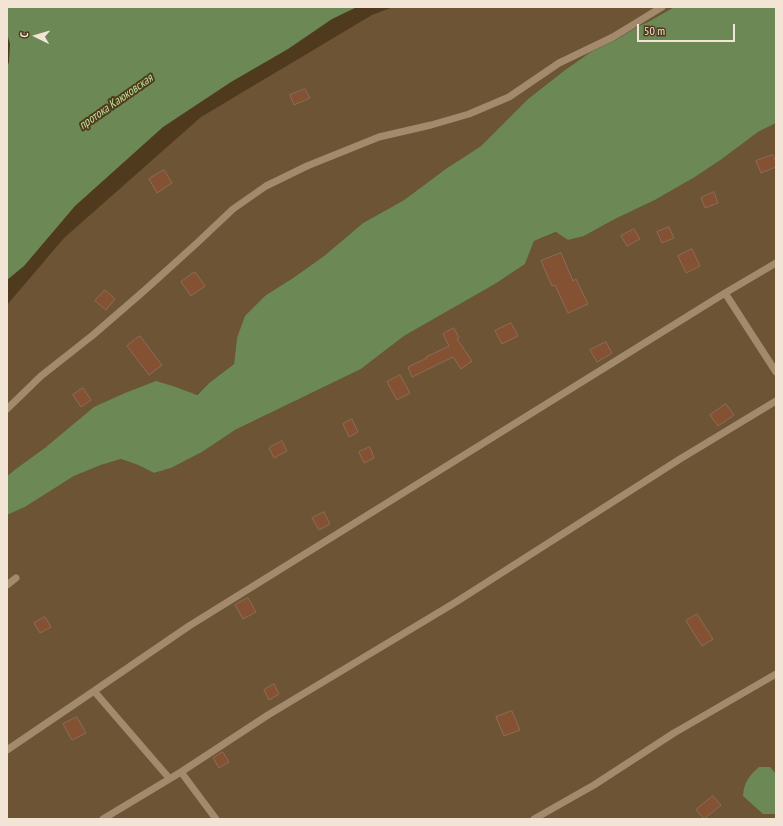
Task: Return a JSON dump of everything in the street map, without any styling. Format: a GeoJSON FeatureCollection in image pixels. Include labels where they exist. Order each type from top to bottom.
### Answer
{"type":"FeatureCollection","features":[{"type":"Feature","properties":{"kind":"lane"},"geometry":{"type":"LineString","coordinates":[[7,409],[41,376],[93,335],[145,290],[233,209],[266,186],[308,166],[379,137],[431,125],[469,114],[509,97],[559,63],[612,37],[662,7]]}},
{"type":"Feature","properties":{"kind":"lane"},"geometry":{"type":"LineString","coordinates":[[7,750],[189,626],[725,293],[776,263]]}},
{"type":"Feature","properties":{"kind":"lane"},"geometry":{"type":"LineString","coordinates":[[725,293],[776,372]]}},
{"type":"Feature","properties":{"kind":"lane"},"geometry":{"type":"LineString","coordinates":[[103,819],[181,772],[268,715],[456,602],[680,459],[776,401]]}},
{"type":"Feature","properties":{"kind":"lane"},"geometry":{"type":"LineString","coordinates":[[7,585],[16,578]]}},
{"type":"Feature","properties":{"kind":"lane"},"geometry":{"type":"LineString","coordinates":[[534,819],[594,785],[674,733],[776,674]]}},
{"type":"Feature","properties":{"kind":"lane"},"geometry":{"type":"LineString","coordinates":[[94,691],[169,778]]}},
{"type":"Feature","properties":{"kind":"lane"},"geometry":{"type":"LineString","coordinates":[[181,772],[216,819]]}},
{"type":"Feature","properties":{"kind":"shaded area"},"geometry":{"type":"Polygon","coordinates":[[[393,7],[674,7],[599,47],[565,70],[528,99],[481,146],[447,168],[404,200],[363,223],[324,256],[266,295],[237,338],[234,364],[196,395],[176,387],[46,447],[7,476],[7,305],[64,238],[201,117],[372,15],[393,7]]]}},
{"type":"Feature","properties":{"kind":"shaded area"},"geometry":{"type":"Polygon","coordinates":[[[776,123],[776,819],[7,819],[7,515],[25,507],[74,476],[121,459],[154,473],[171,468],[202,452],[235,430],[361,369],[404,336],[495,284],[525,264],[534,241],[557,232],[568,240],[584,236],[655,200],[695,177],[758,132],[776,123]]]}},
{"type":"Feature","properties":{"kind":"water","name":"протока Каюковская"},"geometry":{"type":"Polygon","coordinates":[[[7,7],[357,7],[332,19],[288,49],[231,82],[163,127],[75,206],[24,266],[7,280],[7,67],[9,62],[10,44],[7,33],[7,7]]]}},
{"type":"Feature","properties":{"kind":"water"},"geometry":{"type":"Polygon","coordinates":[[[674,7],[776,7],[776,123],[758,132],[695,177],[655,200],[584,236],[568,240],[556,232],[534,241],[525,264],[495,284],[404,336],[361,369],[235,430],[202,452],[171,468],[154,473],[121,459],[74,476],[25,507],[7,515],[7,476],[46,447],[94,407],[156,381],[197,395],[209,383],[234,364],[237,338],[245,316],[266,295],[324,256],[363,223],[404,200],[447,168],[481,146],[528,99],[565,70],[611,38],[648,22],[674,7]]]}},
{"type":"Feature","properties":{"kind":"water"},"geometry":{"type":"Polygon","coordinates":[[[759,767],[770,767],[776,774],[776,816],[775,814],[763,814],[743,796],[748,780],[752,773],[759,767]]]}},
{"type":"Feature","properties":{"kind":"building"},"geometry":{"type":"Polygon","coordinates":[[[305,89],[310,98],[294,105],[290,95],[305,89]]]}},
{"type":"Feature","properties":{"kind":"building"},"geometry":{"type":"Polygon","coordinates":[[[773,155],[776,162],[776,167],[761,173],[756,161],[773,155]]]}},
{"type":"Feature","properties":{"kind":"building"},"geometry":{"type":"Polygon","coordinates":[[[164,170],[172,183],[157,193],[149,179],[164,170]]]}},
{"type":"Feature","properties":{"kind":"building"},"geometry":{"type":"Polygon","coordinates":[[[714,192],[718,203],[705,208],[701,198],[714,192]]]}},
{"type":"Feature","properties":{"kind":"building"},"geometry":{"type":"Polygon","coordinates":[[[669,227],[674,238],[662,243],[657,232],[669,227]]]}},
{"type":"Feature","properties":{"kind":"building"},"geometry":{"type":"Polygon","coordinates":[[[634,229],[640,239],[627,246],[621,236],[634,229]]]}},
{"type":"Feature","properties":{"kind":"building"},"geometry":{"type":"Polygon","coordinates":[[[692,249],[700,266],[686,273],[678,256],[692,249]]]}},
{"type":"Feature","properties":{"kind":"building"},"geometry":{"type":"Polygon","coordinates":[[[561,253],[573,281],[576,279],[588,304],[568,313],[555,285],[552,286],[541,261],[561,253]]]}},
{"type":"Feature","properties":{"kind":"building"},"geometry":{"type":"Polygon","coordinates":[[[195,272],[205,286],[191,296],[181,282],[195,272]]]}},
{"type":"Feature","properties":{"kind":"building"},"geometry":{"type":"Polygon","coordinates":[[[105,290],[115,299],[106,310],[95,301],[105,290]]]}},
{"type":"Feature","properties":{"kind":"building"},"geometry":{"type":"Polygon","coordinates":[[[511,323],[518,336],[502,344],[495,331],[511,323]]]}},
{"type":"Feature","properties":{"kind":"building"},"geometry":{"type":"Polygon","coordinates":[[[454,328],[459,338],[457,339],[472,361],[461,369],[453,357],[412,377],[408,367],[449,346],[443,334],[454,328]]]}},
{"type":"Feature","properties":{"kind":"building"},"geometry":{"type":"Polygon","coordinates":[[[140,336],[162,365],[149,375],[127,346],[140,336]]]}},
{"type":"Feature","properties":{"kind":"building"},"geometry":{"type":"Polygon","coordinates":[[[606,342],[612,353],[597,362],[590,350],[606,342]]]}},
{"type":"Feature","properties":{"kind":"building"},"geometry":{"type":"Polygon","coordinates":[[[400,375],[410,393],[397,400],[387,382],[400,375]]]}},
{"type":"Feature","properties":{"kind":"building"},"geometry":{"type":"Polygon","coordinates":[[[83,388],[91,400],[81,407],[73,395],[83,388]]]}},
{"type":"Feature","properties":{"kind":"building"},"geometry":{"type":"Polygon","coordinates":[[[726,404],[734,415],[718,426],[710,415],[726,404]]]}},
{"type":"Feature","properties":{"kind":"building"},"geometry":{"type":"Polygon","coordinates":[[[352,419],[358,432],[349,437],[343,424],[352,419]]]}},
{"type":"Feature","properties":{"kind":"building"},"geometry":{"type":"Polygon","coordinates":[[[282,441],[287,451],[274,458],[269,448],[282,441]]]}},
{"type":"Feature","properties":{"kind":"building"},"geometry":{"type":"Polygon","coordinates":[[[370,447],[374,458],[364,463],[359,452],[370,447]]]}},
{"type":"Feature","properties":{"kind":"building"},"geometry":{"type":"Polygon","coordinates":[[[324,512],[330,524],[319,530],[312,518],[324,512]]]}},
{"type":"Feature","properties":{"kind":"building"},"geometry":{"type":"Polygon","coordinates":[[[248,598],[256,612],[243,619],[235,605],[248,598]]]}},
{"type":"Feature","properties":{"kind":"building"},"geometry":{"type":"Polygon","coordinates":[[[697,614],[713,639],[702,646],[686,621],[697,614]]]}},
{"type":"Feature","properties":{"kind":"building"},"geometry":{"type":"Polygon","coordinates":[[[45,617],[51,627],[40,633],[34,623],[45,617]]]}},
{"type":"Feature","properties":{"kind":"building"},"geometry":{"type":"Polygon","coordinates":[[[274,684],[279,694],[269,700],[264,690],[274,684]]]}},
{"type":"Feature","properties":{"kind":"building"},"geometry":{"type":"Polygon","coordinates":[[[512,711],[520,730],[504,736],[496,717],[512,711]]]}},
{"type":"Feature","properties":{"kind":"building"},"geometry":{"type":"Polygon","coordinates":[[[77,717],[86,733],[72,740],[63,724],[77,717]]]}},
{"type":"Feature","properties":{"kind":"building"},"geometry":{"type":"Polygon","coordinates":[[[223,752],[229,762],[219,768],[213,758],[223,752]]]}},
{"type":"Feature","properties":{"kind":"building"},"geometry":{"type":"Polygon","coordinates":[[[713,796],[721,805],[704,819],[696,810],[713,796]]]}}]}
